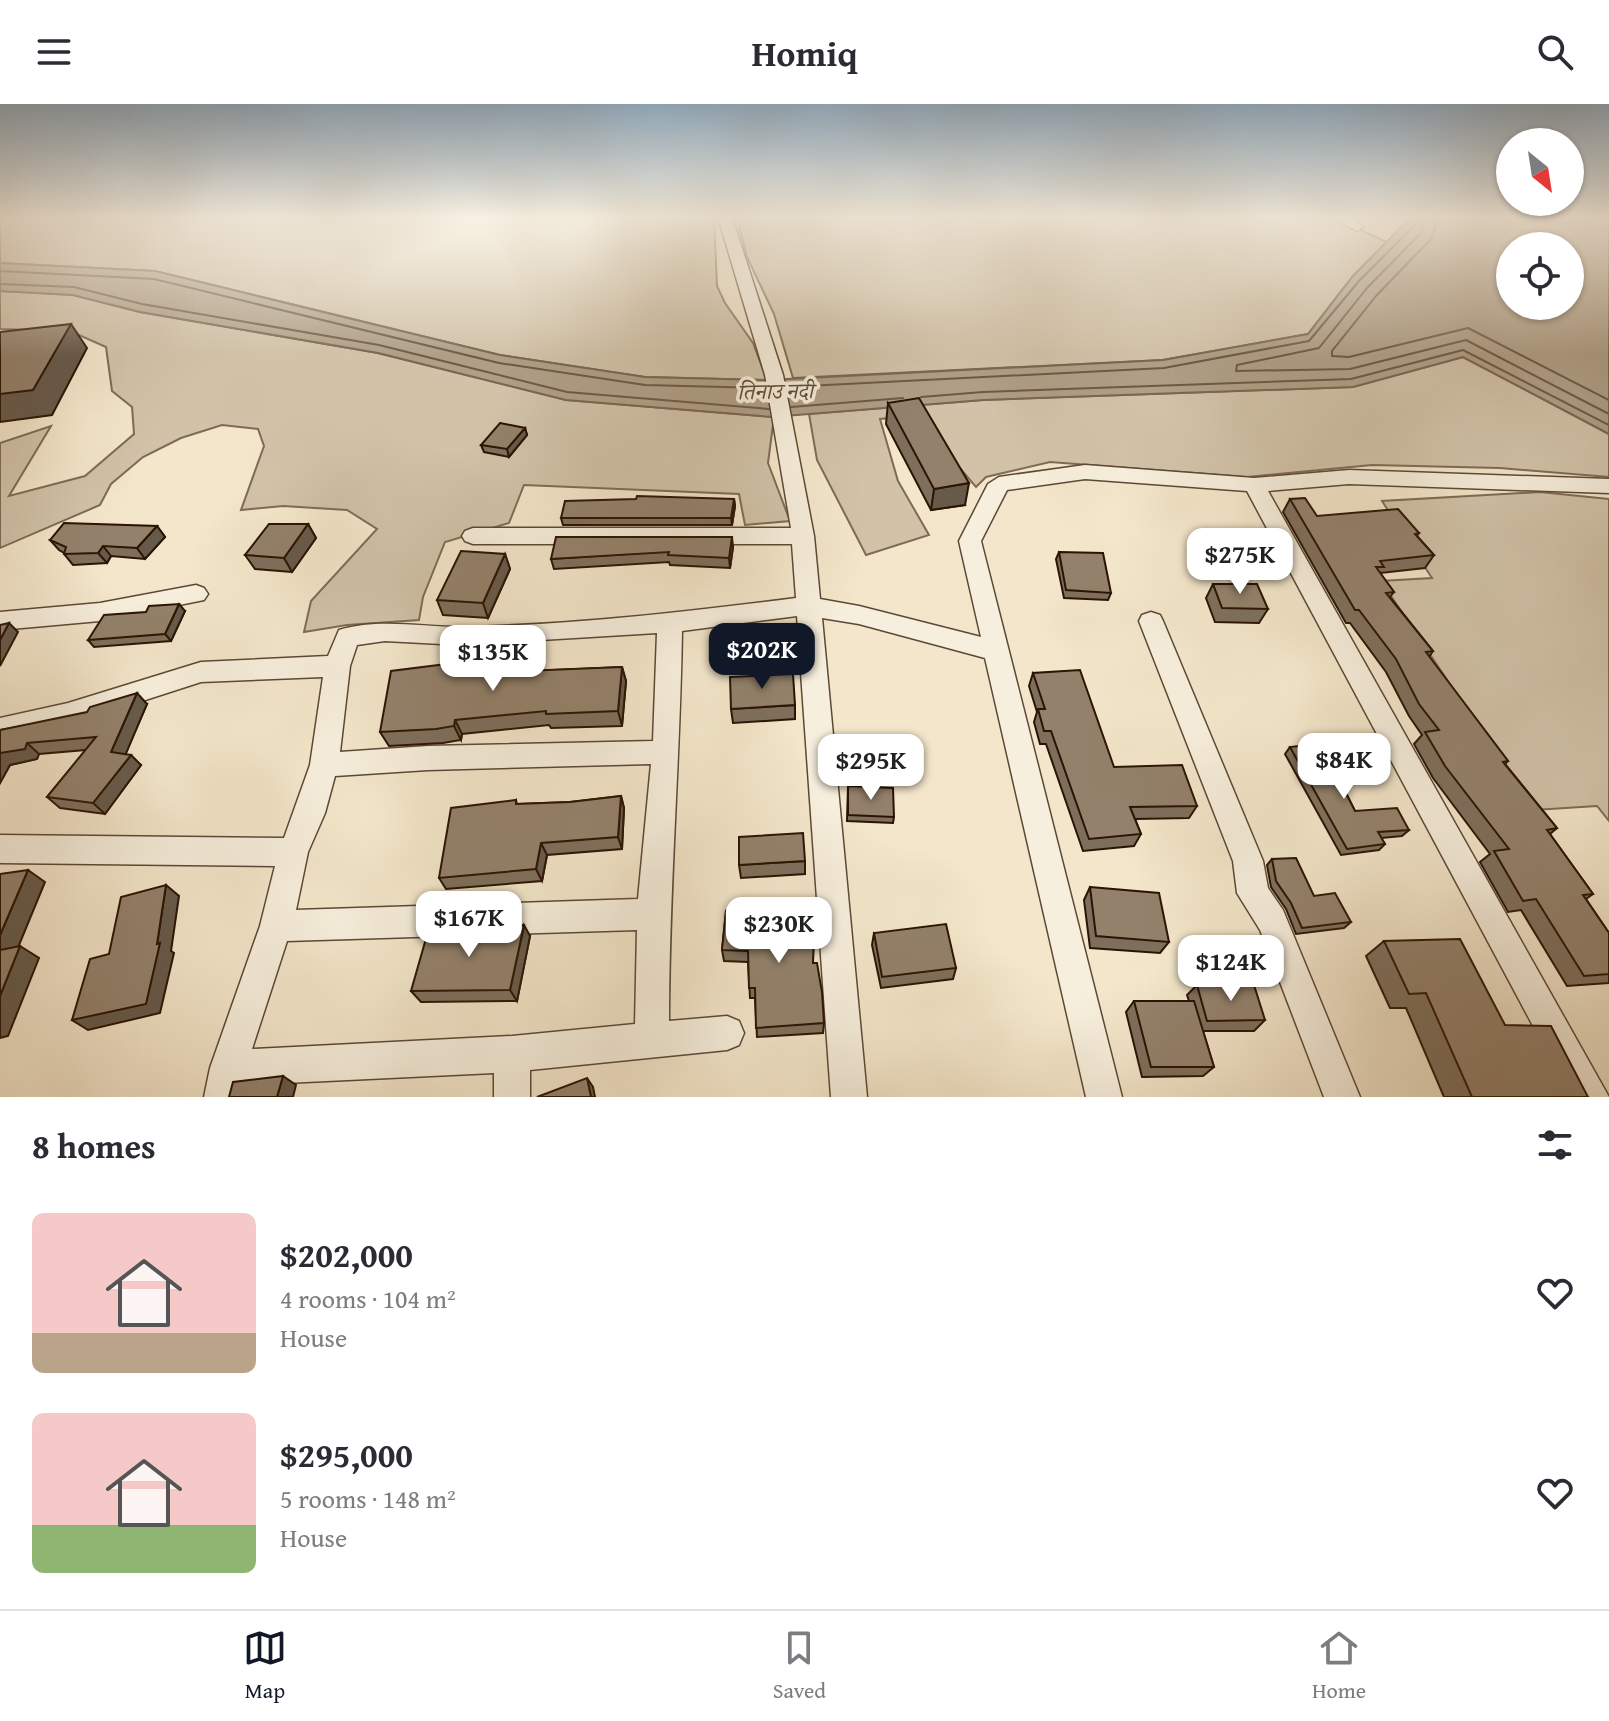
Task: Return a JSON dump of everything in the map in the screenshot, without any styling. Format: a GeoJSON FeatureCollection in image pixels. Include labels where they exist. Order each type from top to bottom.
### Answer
{"type":"FeatureCollection","features":[{"type":"Feature","properties":{"kind":"street"},"geometry":{"type":"LineString","coordinates":[[739,263],[774,375],[803,536],[849,1097]]}},
{"type":"Feature","properties":{"kind":"street"},"geometry":{"type":"LineString","coordinates":[[1104,1097],[970,541],[999,484],[1085,472],[1254,485],[1349,477],[1609,486]]}},
{"type":"Feature","properties":{"kind":"street"},"geometry":{"type":"LineString","coordinates":[[1254,485],[1591,1097]]}},
{"type":"Feature","properties":{"kind":"street"},"geometry":{"type":"LineString","coordinates":[[473,536],[803,536]]}},
{"type":"Feature","properties":{"kind":"street"},"geometry":{"type":"LineString","coordinates":[[0,621],[100,612],[196,594]]}},
{"type":"Feature","properties":{"kind":"street"},"geometry":{"type":"LineString","coordinates":[[727,1033],[225,1082],[276,926],[293,852],[310,813],[324,765],[337,666],[348,637],[385,632],[460,636],[670,623],[807,606],[859,615],[996,651]]}},
{"type":"Feature","properties":{"kind":"street"},"geometry":{"type":"LineString","coordinates":[[1151,621],[1248,861],[1253,893],[1272,921],[1342,1097]]}},
{"type":"Feature","properties":{"kind":"street"},"geometry":{"type":"LineString","coordinates":[[652,1041],[653,914],[666,752],[670,623]]}},
{"type":"Feature","properties":{"kind":"street"},"geometry":{"type":"LineString","coordinates":[[0,729],[68,714],[201,672],[337,666]]}},
{"type":"Feature","properties":{"kind":"street"},"geometry":{"type":"LineString","coordinates":[[324,765],[428,758],[666,752]]}},
{"type":"Feature","properties":{"kind":"street"},"geometry":{"type":"LineString","coordinates":[[0,849],[293,852]]}},
{"type":"Feature","properties":{"kind":"street"},"geometry":{"type":"LineString","coordinates":[[276,926],[653,914]]}},
{"type":"Feature","properties":{"kind":"street"},"geometry":{"type":"LineString","coordinates":[[512,1054],[512,1097]]}},
{"type":"Feature","properties":{"kind":"shaded area"},"geometry":{"type":"Polygon","coordinates":[[[7,263],[716,263],[717,286],[753,343],[767,380],[645,377],[500,355],[155,271],[7,263]]]}},
{"type":"Feature","properties":{"kind":"shaded area"},"geometry":{"type":"Polygon","coordinates":[[[750,263],[1366,263],[1308,334],[1163,360],[793,378],[774,314],[750,263]]]}},
{"type":"Feature","properties":{"kind":"shaded area"},"geometry":{"type":"Polygon","coordinates":[[[0,291],[73,295],[140,312],[378,353],[566,400],[774,417],[768,463],[790,521],[745,525],[739,494],[524,485],[509,523],[445,542],[423,597],[419,620],[347,625],[304,632],[311,601],[377,529],[347,510],[283,506],[241,510],[264,446],[258,429],[222,425],[181,438],[143,457],[111,484],[100,505],[0,548],[0,443],[51,426],[9,496],[85,476],[134,434],[132,407],[112,391],[106,347],[70,331],[0,329],[0,291]]]}},
{"type":"Feature","properties":{"kind":"shaded area"},"geometry":{"type":"Polygon","coordinates":[[[1463,357],[1609,434],[1609,477],[1500,468],[1372,465],[1247,477],[1050,462],[986,477],[976,487],[953,460],[926,415],[880,419],[898,481],[929,535],[866,555],[817,460],[809,414],[983,400],[1353,387],[1463,357]]]}},
{"type":"Feature","properties":{"kind":"shaded area"},"geometry":{"type":"Polygon","coordinates":[[[1540,492],[1609,499],[1609,821],[1597,806],[1534,810],[1381,581],[1432,578],[1382,501],[1540,492]]]}},
{"type":"Feature","properties":{"kind":"water","name":"तिनाउ नदी"},"geometry":{"type":"Polygon","coordinates":[[[0,263],[155,271],[500,355],[645,377],[767,380],[1163,360],[1308,334],[1365,263],[1496,263],[1496,320],[1584,320],[1584,263],[1609,263],[1609,434],[1463,357],[1353,387],[983,400],[772,417],[566,400],[378,353],[140,312],[73,295],[0,291],[0,263]]]}},
{"type":"Feature","properties":{"kind":"building"},"geometry":{"type":"Polygon","coordinates":[[[71,324],[33,390],[0,394],[0,332],[71,324]]]}},
{"type":"Feature","properties":{"kind":"building"},"geometry":{"type":"Polygon","coordinates":[[[919,398],[969,483],[934,489],[888,403],[919,398]]]}},
{"type":"Feature","properties":{"kind":"building"},"geometry":{"type":"Polygon","coordinates":[[[500,423],[525,428],[507,449],[481,445],[500,423]]]}},
{"type":"Feature","properties":{"kind":"building"},"geometry":{"type":"Polygon","coordinates":[[[637,496],[734,499],[731,518],[561,518],[565,501],[636,499],[637,496]]]}},
{"type":"Feature","properties":{"kind":"building"},"geometry":{"type":"Polygon","coordinates":[[[1305,498],[1317,516],[1398,509],[1434,555],[1380,561],[1384,567],[1376,567],[1394,592],[1386,593],[1433,651],[1426,652],[1508,761],[1503,762],[1557,828],[1547,830],[1593,894],[1583,895],[1609,933],[1609,974],[1584,976],[1536,899],[1523,901],[1494,851],[1509,849],[1445,766],[1425,732],[1439,730],[1419,704],[1396,659],[1359,610],[1355,610],[1290,499],[1305,498]]]}},
{"type":"Feature","properties":{"kind":"building"},"geometry":{"type":"Polygon","coordinates":[[[64,523],[157,526],[137,548],[103,546],[98,553],[64,554],[66,547],[50,540],[64,523]]]}},
{"type":"Feature","properties":{"kind":"building"},"geometry":{"type":"Polygon","coordinates":[[[269,524],[308,524],[284,558],[245,555],[269,524]]]}},
{"type":"Feature","properties":{"kind":"building"},"geometry":{"type":"Polygon","coordinates":[[[556,537],[732,537],[729,558],[668,555],[669,552],[551,559],[556,537]]]}},
{"type":"Feature","properties":{"kind":"building"},"geometry":{"type":"Polygon","coordinates":[[[461,551],[505,554],[483,603],[437,600],[461,551]]]}},
{"type":"Feature","properties":{"kind":"building"},"geometry":{"type":"Polygon","coordinates":[[[1059,552],[1103,553],[1111,593],[1066,590],[1059,552]]]}},
{"type":"Feature","properties":{"kind":"building"},"geometry":{"type":"Polygon","coordinates":[[[1213,584],[1257,584],[1268,609],[1222,608],[1213,584]]]}},
{"type":"Feature","properties":{"kind":"building"},"geometry":{"type":"Polygon","coordinates":[[[179,604],[165,634],[88,640],[104,615],[146,612],[149,606],[179,604]]]}},
{"type":"Feature","properties":{"kind":"building"},"geometry":{"type":"Polygon","coordinates":[[[9,623],[0,640],[0,625],[9,623]]]}},
{"type":"Feature","properties":{"kind":"building"},"geometry":{"type":"Polygon","coordinates":[[[525,654],[523,671],[622,667],[618,711],[546,714],[546,711],[455,720],[454,726],[436,729],[380,732],[391,671],[525,654]]]}},
{"type":"Feature","properties":{"kind":"building"},"geometry":{"type":"Polygon","coordinates":[[[1080,670],[1114,767],[1182,765],[1197,806],[1130,807],[1141,834],[1089,839],[1051,731],[1044,731],[1038,709],[1045,709],[1033,673],[1080,670]]]}},
{"type":"Feature","properties":{"kind":"building"},"geometry":{"type":"Polygon","coordinates":[[[793,674],[795,705],[731,709],[730,677],[793,674]]]}},
{"type":"Feature","properties":{"kind":"building"},"geometry":{"type":"Polygon","coordinates":[[[137,693],[111,752],[131,755],[93,803],[47,797],[96,737],[27,743],[25,749],[0,753],[0,730],[87,712],[90,707],[137,693]]]}},
{"type":"Feature","properties":{"kind":"building"},"geometry":{"type":"Polygon","coordinates":[[[1326,743],[1341,767],[1333,768],[1355,811],[1397,808],[1409,830],[1378,832],[1385,844],[1347,849],[1290,747],[1326,743]]]}},
{"type":"Feature","properties":{"kind":"building"},"geometry":{"type":"Polygon","coordinates":[[[848,786],[893,788],[894,817],[848,815],[848,786]]]}},
{"type":"Feature","properties":{"kind":"building"},"geometry":{"type":"Polygon","coordinates":[[[621,796],[618,837],[541,843],[536,869],[439,878],[451,808],[516,800],[516,804],[570,802],[621,796]]]}},
{"type":"Feature","properties":{"kind":"building"},"geometry":{"type":"Polygon","coordinates":[[[803,833],[805,861],[739,865],[739,837],[803,833]]]}},
{"type":"Feature","properties":{"kind":"building"},"geometry":{"type":"Polygon","coordinates":[[[1296,858],[1314,896],[1335,893],[1351,922],[1302,928],[1291,903],[1276,881],[1272,859],[1296,858]]]}},
{"type":"Feature","properties":{"kind":"building"},"geometry":{"type":"Polygon","coordinates":[[[28,870],[0,935],[0,874],[28,870]]]}},
{"type":"Feature","properties":{"kind":"building"},"geometry":{"type":"Polygon","coordinates":[[[166,885],[157,944],[160,943],[146,1004],[72,1020],[90,959],[109,954],[121,897],[166,885]]]}},
{"type":"Feature","properties":{"kind":"building"},"geometry":{"type":"Polygon","coordinates":[[[1090,887],[1159,893],[1169,942],[1096,936],[1090,887]]]}},
{"type":"Feature","properties":{"kind":"building"},"geometry":{"type":"Polygon","coordinates":[[[726,911],[815,914],[813,963],[817,963],[824,1023],[756,1028],[755,988],[749,988],[748,951],[722,950],[726,911]]]}},
{"type":"Feature","properties":{"kind":"building"},"geometry":{"type":"Polygon","coordinates":[[[946,924],[956,968],[882,977],[874,933],[946,924]]]}},
{"type":"Feature","properties":{"kind":"building"},"geometry":{"type":"Polygon","coordinates":[[[524,925],[510,990],[411,991],[429,928],[524,925]]]}},
{"type":"Feature","properties":{"kind":"building"},"geometry":{"type":"Polygon","coordinates":[[[1460,939],[1505,1025],[1551,1026],[1588,1097],[1472,1097],[1426,993],[1409,994],[1384,941],[1460,939]]]}},
{"type":"Feature","properties":{"kind":"building"},"geometry":{"type":"Polygon","coordinates":[[[20,946],[0,996],[0,950],[20,946]]]}},
{"type":"Feature","properties":{"kind":"building"},"geometry":{"type":"Polygon","coordinates":[[[1197,985],[1254,985],[1265,1020],[1207,1021],[1197,985]]]}},
{"type":"Feature","properties":{"kind":"building"},"geometry":{"type":"Polygon","coordinates":[[[1134,1001],[1194,1001],[1214,1067],[1151,1067],[1134,1001]]]}},
{"type":"Feature","properties":{"kind":"building"},"geometry":{"type":"Polygon","coordinates":[[[283,1076],[277,1097],[229,1097],[233,1082],[283,1076]]]}},
{"type":"Feature","properties":{"kind":"building"},"geometry":{"type":"Polygon","coordinates":[[[587,1078],[591,1097],[537,1097],[587,1078]]]}}]}
